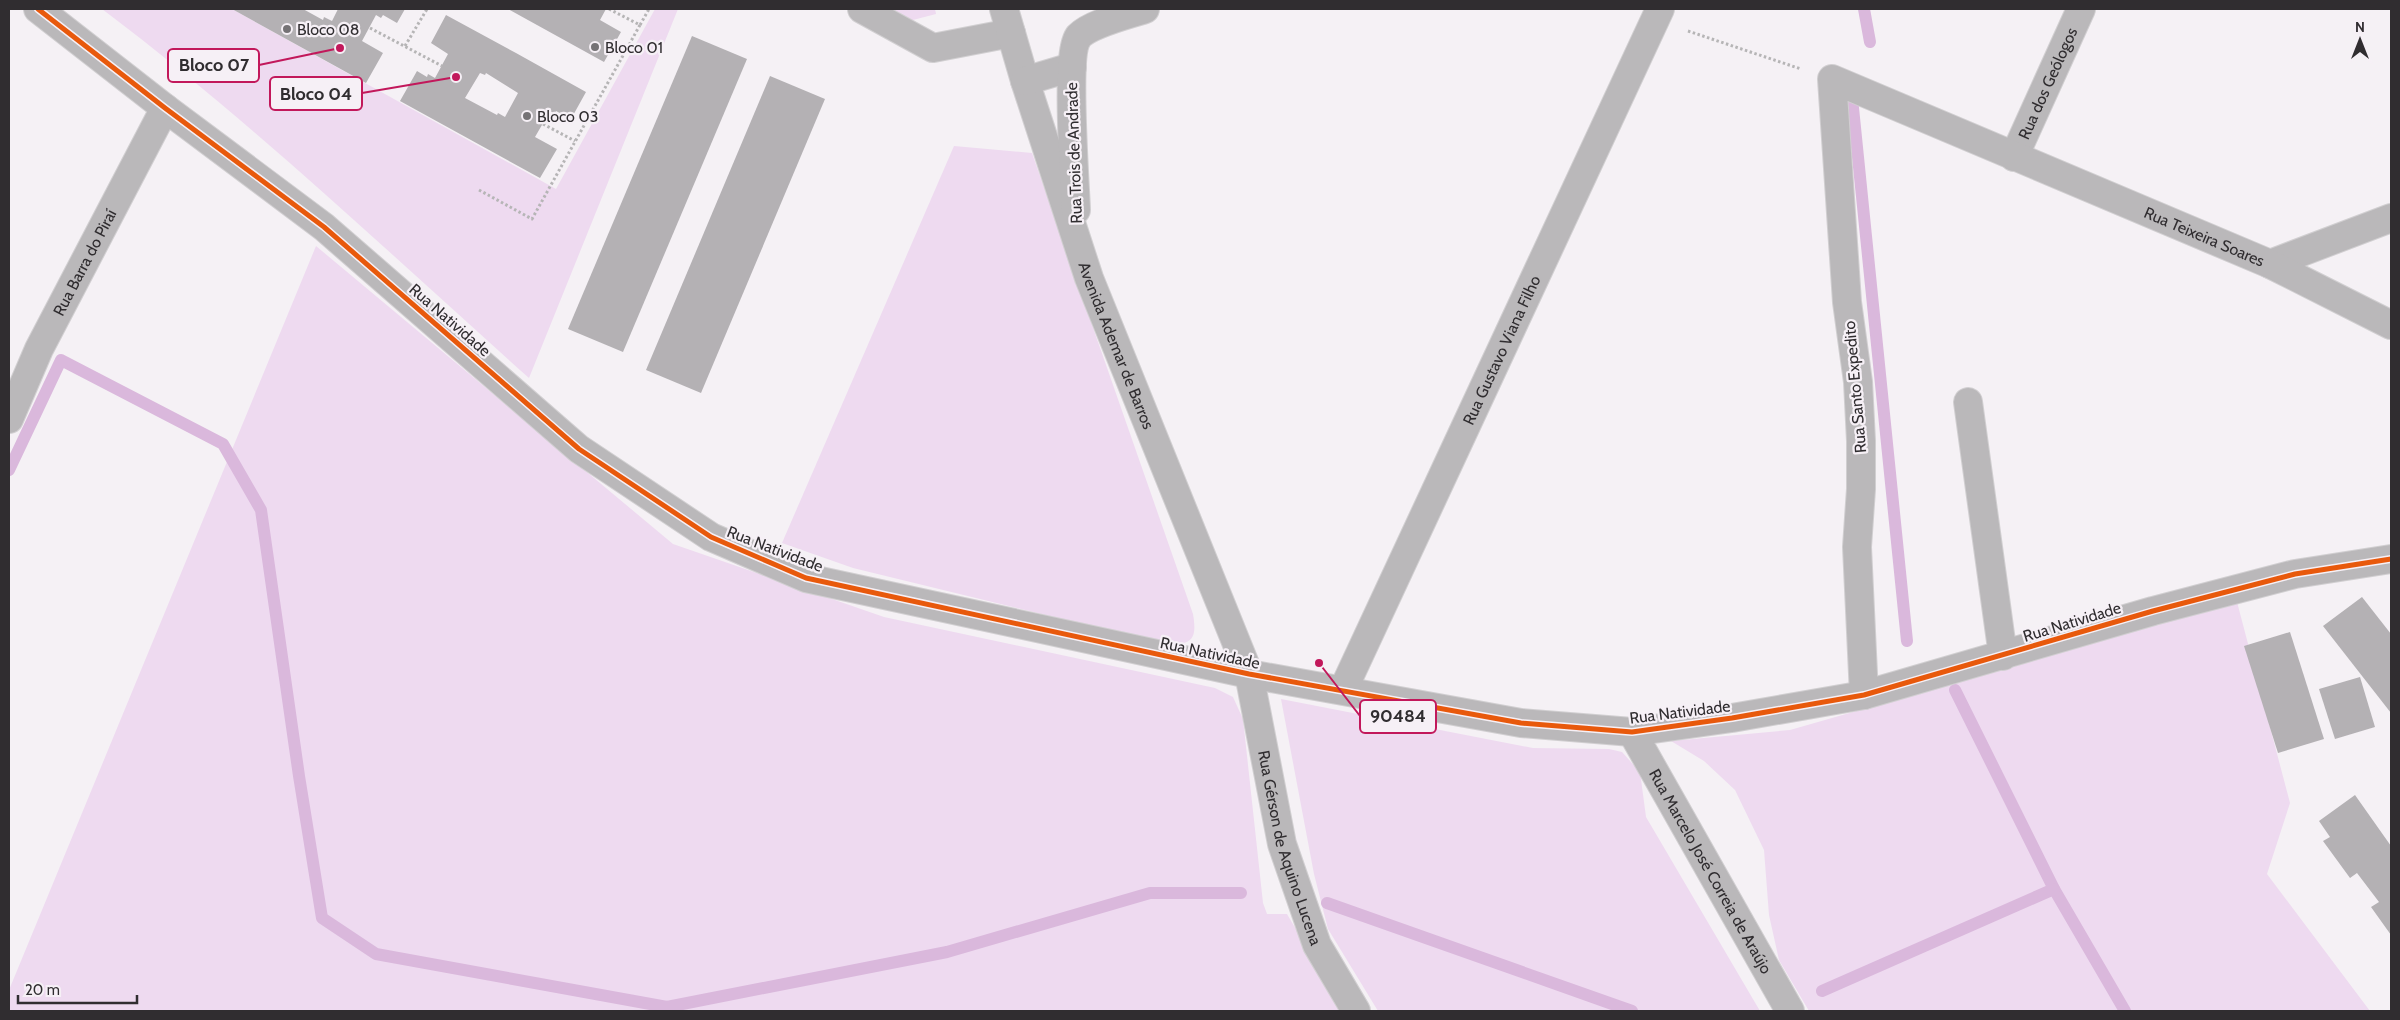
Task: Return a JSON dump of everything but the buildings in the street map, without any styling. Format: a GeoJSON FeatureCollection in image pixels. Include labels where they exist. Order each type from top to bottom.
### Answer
{"type":"FeatureCollection","features":[{"type":"Feature","properties":{"kind":"street"},"geometry":{"type":"LineString","coordinates":[[38,9],[165,108]]}},
{"type":"Feature","properties":{"kind":"street"},"geometry":{"type":"LineString","coordinates":[[862,9],[934,48],[1007,21]]}},
{"type":"Feature","properties":{"kind":"street","name":"Rua Trois de Andrade"},"geometry":{"type":"LineString","coordinates":[[1077,239],[1072,67],[1076,40],[1087,30],[1146,9]]}},
{"type":"Feature","properties":{"kind":"street"},"geometry":{"type":"LineString","coordinates":[[2079,14],[2104,9]]}},
{"type":"Feature","properties":{"kind":"street","name":"Rua Gustavo Viana Filho"},"geometry":{"type":"LineString","coordinates":[[1342,690],[1657,14]]}},
{"type":"Feature","properties":{"kind":"street","name":"Rua dos Geólogos"},"geometry":{"type":"LineString","coordinates":[[2014,157],[2079,14]]}},
{"type":"Feature","properties":{"kind":"street","name":"Avenida Ademar de Barros"},"geometry":{"type":"LineString","coordinates":[[1007,21],[1093,287],[1249,674]]}},
{"type":"Feature","properties":{"kind":"street","name":"Rua Trois de Andrade"},"geometry":{"type":"LineString","coordinates":[[1025,81],[1072,67]]}},
{"type":"Feature","properties":{"kind":"street","name":"Rua Teixeira Soares"},"geometry":{"type":"LineString","coordinates":[[1832,79],[2270,264],[2391,325]]}},
{"type":"Feature","properties":{"kind":"street","name":"Rua Santo Expedito"},"geometry":{"type":"LineString","coordinates":[[1832,79],[1847,302],[1858,382],[1861,489],[1857,547],[1864,695]]}},
{"type":"Feature","properties":{"kind":"street","name":"Rua Barra do Piraí"},"geometry":{"type":"LineString","coordinates":[[9,419],[39,349],[165,108]]}},
{"type":"Feature","properties":{"kind":"street","name":"Rua Natividade"},"geometry":{"type":"LineString","coordinates":[[165,108],[324,227],[579,449],[710,537],[806,578],[1249,674],[1521,723],[1632,732],[1732,718],[1864,695],[2153,611],[2294,574],[2391,559]]}},
{"type":"Feature","properties":{"kind":"street"},"geometry":{"type":"LineString","coordinates":[[2270,264],[2391,218]]}},
{"type":"Feature","properties":{"kind":"street"},"geometry":{"type":"LineString","coordinates":[[1968,402],[2003,656]]}},
{"type":"Feature","properties":{"kind":"street","name":"Rua Gérson de Aquino Lucena"},"geometry":{"type":"LineString","coordinates":[[1249,674],[1282,844],[1317,945],[1356,1011]]}},
{"type":"Feature","properties":{"kind":"street","name":"Rua Marcelo José Correia de Araújo"},"geometry":{"type":"LineString","coordinates":[[1632,732],[1790,1011]]}},
{"type":"Feature","properties":{"kind":"path"},"geometry":{"type":"LineString","coordinates":[[405,46],[426,9]]}},
{"type":"Feature","properties":{"kind":"path"},"geometry":{"type":"LineString","coordinates":[[610,9],[640,25]]}},
{"type":"Feature","properties":{"kind":"path"},"geometry":{"type":"LineString","coordinates":[[479,190],[532,218],[648,9]]}},
{"type":"Feature","properties":{"kind":"path"},"geometry":{"type":"LineString","coordinates":[[1657,14],[1832,79]]}},
{"type":"Feature","properties":{"kind":"path"},"geometry":{"type":"LineString","coordinates":[[370,28],[442,66]]}},
{"type":"Feature","properties":{"kind":"path"},"geometry":{"type":"LineString","coordinates":[[543,124],[576,141]]}},
{"type":"Feature","properties":{"kind":"shaded area"},"geometry":{"type":"Polygon","coordinates":[[[102,9],[232,9],[556,189],[655,9],[678,9],[529,378],[266,142],[212,96],[102,9]]]}},
{"type":"Feature","properties":{"kind":"shaded area"},"geometry":{"type":"Polygon","coordinates":[[[889,9],[935,9],[936,14],[909,21],[889,9]]]}},
{"type":"Feature","properties":{"kind":"shaded area"},"geometry":{"type":"Polygon","coordinates":[[[954,146],[1032,153],[1193,614],[1194,629],[1192,638],[1188,641],[1169,645],[853,568],[782,543],[954,146]]]}},
{"type":"Feature","properties":{"kind":"shaded area"},"geometry":{"type":"Polygon","coordinates":[[[316,246],[673,544],[884,617],[1215,688],[1233,697],[1243,719],[1263,903],[1267,914],[1287,914],[1344,1011],[9,1011],[9,990],[316,246]]]}},
{"type":"Feature","properties":{"kind":"shaded area"},"geometry":{"type":"Polygon","coordinates":[[[2237,602],[2290,803],[2267,874],[2370,1011],[1809,1011],[1779,960],[1769,915],[1764,850],[1735,790],[1704,761],[1671,741],[1790,730],[2237,602]]]}},
{"type":"Feature","properties":{"kind":"shaded area"},"geometry":{"type":"Polygon","coordinates":[[[1281,699],[1533,748],[1609,749],[1622,752],[1640,772],[1646,817],[1760,1011],[1378,1011],[1328,929],[1314,874],[1281,699]]]}},
{"type":"Feature","properties":{"kind":"waterway"},"geometry":{"type":"LineString","coordinates":[[1864,9],[1870,42]]}},
{"type":"Feature","properties":{"kind":"waterway"},"geometry":{"type":"LineString","coordinates":[[1851,88],[1907,641]]}},
{"type":"Feature","properties":{"kind":"waterway"},"geometry":{"type":"LineString","coordinates":[[9,470],[61,360],[223,444],[261,510],[299,776],[322,918],[376,954],[667,1007],[947,952],[1150,893],[1241,893]]}},
{"type":"Feature","properties":{"kind":"waterway"},"geometry":{"type":"LineString","coordinates":[[1955,690],[2054,889],[2125,1011]]}},
{"type":"Feature","properties":{"kind":"waterway"},"geometry":{"type":"LineString","coordinates":[[1822,991],[2054,889]]}},
{"type":"Feature","properties":{"kind":"waterway"},"geometry":{"type":"LineString","coordinates":[[1327,903],[1632,1011]]}},
{"type":"Feature","properties":{"kind":"cycle path"},"geometry":{"type":"LineString","coordinates":[[38,9],[165,108],[324,227],[579,449],[711,537],[806,578],[1249,674],[1521,723],[1632,732],[1732,718],[1864,695],[2153,611],[2295,574],[2391,559]]}},
{"type":"Feature","properties":{"kind":"place","name":"Bloco 08"},"geometry":{"type":"Point","coordinates":[287,29]}},
{"type":"Feature","properties":{"kind":"place","name":"Bloco 01"},"geometry":{"type":"Point","coordinates":[595,47]}},
{"type":"Feature","properties":{"kind":"place","name":"Bloco 07"},"geometry":{"type":"Point","coordinates":[340,48]}},
{"type":"Feature","properties":{"kind":"place","name":"Bloco 04"},"geometry":{"type":"Point","coordinates":[456,77]}},
{"type":"Feature","properties":{"kind":"place","name":"Bloco 03"},"geometry":{"type":"Point","coordinates":[527,116]}},
{"type":"Feature","properties":{"kind":"place","name":"90484"},"geometry":{"type":"Point","coordinates":[1319,663]}}]}
